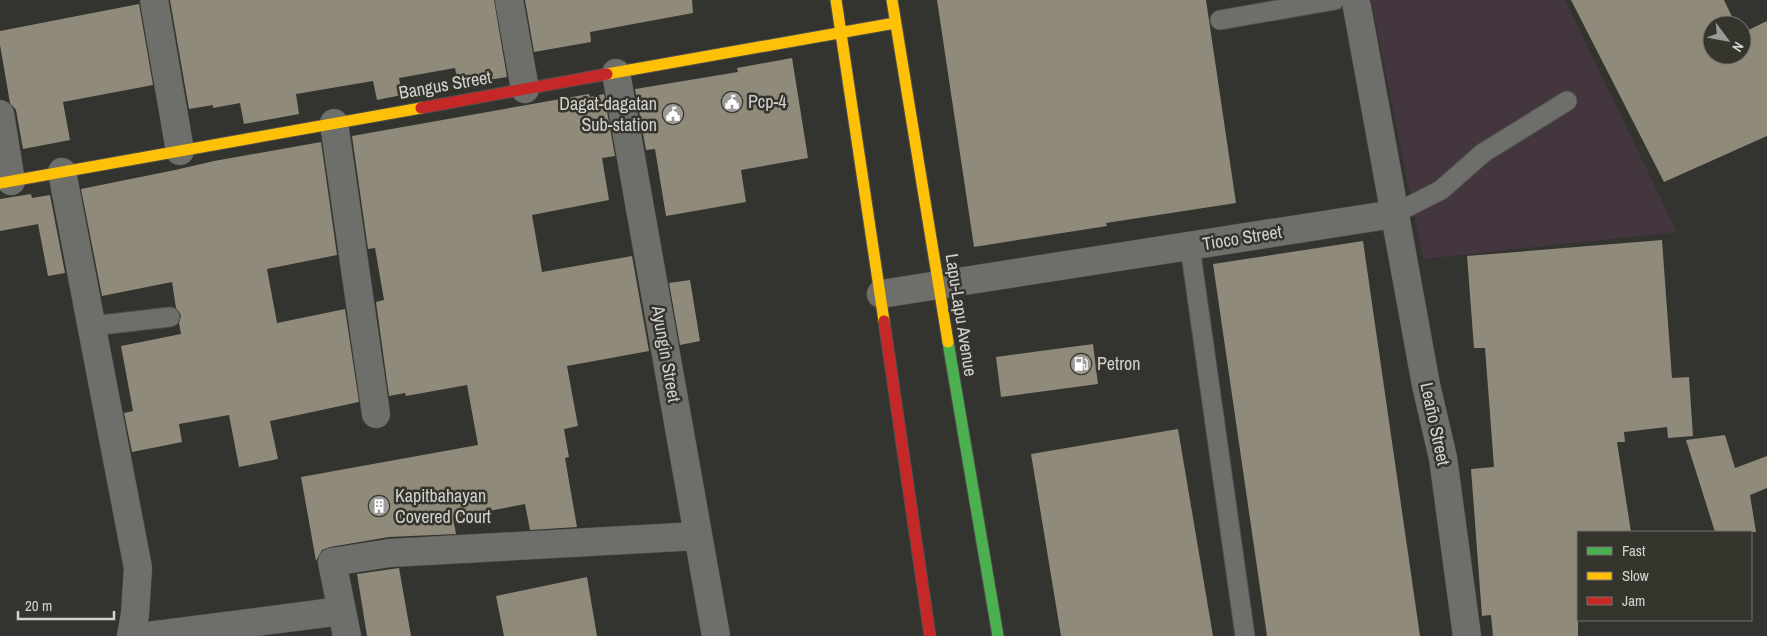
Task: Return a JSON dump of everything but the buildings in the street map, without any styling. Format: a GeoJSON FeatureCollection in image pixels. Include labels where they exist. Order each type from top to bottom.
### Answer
{"type":"FeatureCollection","features":[{"type":"Feature","properties":{"kind":"main road"},"geometry":{"type":"LineString","coordinates":[[836,0],[881,294],[930,636]]}},
{"type":"Feature","properties":{"kind":"main road","name":"Lapu-Lapu Avenue"},"geometry":{"type":"LineString","coordinates":[[892,0],[938,286],[998,636]]}},
{"type":"Feature","properties":{"kind":"main road","name":"Bangus Street"},"geometry":{"type":"LineString","coordinates":[[6,182],[896,23]]}},
{"type":"Feature","properties":{"kind":"street"},"geometry":{"type":"LineString","coordinates":[[154,0],[180,151]]}},
{"type":"Feature","properties":{"kind":"street"},"geometry":{"type":"LineString","coordinates":[[509,0],[525,89]]}},
{"type":"Feature","properties":{"kind":"street"},"geometry":{"type":"LineString","coordinates":[[1350,2],[1394,214]]}},
{"type":"Feature","properties":{"kind":"street","name":"Ayungin Street"},"geometry":{"type":"LineString","coordinates":[[616,73],[716,636]]}},
{"type":"Feature","properties":{"kind":"street"},"geometry":{"type":"LineString","coordinates":[[0,114],[6,182]]}},
{"type":"Feature","properties":{"kind":"street"},"geometry":{"type":"LineString","coordinates":[[334,123],[376,414]]}},
{"type":"Feature","properties":{"kind":"street"},"geometry":{"type":"LineString","coordinates":[[62,172],[138,568],[135,614],[131,636]]}},
{"type":"Feature","properties":{"kind":"street","name":"Tioco Street"},"geometry":{"type":"LineString","coordinates":[[881,294],[1394,214]]}},
{"type":"Feature","properties":{"kind":"street","name":"Leaño Street"},"geometry":{"type":"LineString","coordinates":[[1394,214],[1426,385],[1443,458],[1466,636]]}},
{"type":"Feature","properties":{"kind":"street"},"geometry":{"type":"LineString","coordinates":[[148,636],[344,623],[332,562],[390,552],[698,536]]}},
{"type":"Feature","properties":{"kind":"lane"},"geometry":{"type":"LineString","coordinates":[[1220,20],[1350,2]]}},
{"type":"Feature","properties":{"kind":"lane"},"geometry":{"type":"LineString","coordinates":[[1394,214],[1441,190],[1483,153],[1567,101]]}},
{"type":"Feature","properties":{"kind":"lane"},"geometry":{"type":"LineString","coordinates":[[1190,247],[1245,636]]}},
{"type":"Feature","properties":{"kind":"lane"},"geometry":{"type":"LineString","coordinates":[[92,326],[170,317]]}},
{"type":"Feature","properties":{"kind":"shaded area"},"geometry":{"type":"Polygon","coordinates":[[[1371,0],[1565,0],[1677,232],[1423,259],[1371,0]]]}},
{"type":"Feature","properties":{"kind":"traffic: fast"},"geometry":{"type":"LineString","coordinates":[[948,342],[998,636]]}},
{"type":"Feature","properties":{"kind":"traffic: slow"},"geometry":{"type":"LineString","coordinates":[[836,0],[884,321]]}},
{"type":"Feature","properties":{"kind":"traffic: slow"},"geometry":{"type":"LineString","coordinates":[[892,0],[948,342]]}},
{"type":"Feature","properties":{"kind":"traffic: slow"},"geometry":{"type":"LineString","coordinates":[[607,74],[895,23]]}},
{"type":"Feature","properties":{"kind":"traffic: slow"},"geometry":{"type":"LineString","coordinates":[[0,183],[421,108]]}},
{"type":"Feature","properties":{"kind":"traffic: jam"},"geometry":{"type":"LineString","coordinates":[[421,108],[607,74]]}},
{"type":"Feature","properties":{"kind":"traffic: jam"},"geometry":{"type":"LineString","coordinates":[[884,321],[930,636]]}},
{"type":"Feature","properties":{"kind":"place","name":"Pcp-4"},"geometry":{"type":"Point","coordinates":[732,102]}},
{"type":"Feature","properties":{"kind":"place","name":"Dagat-dagatan Sub-station"},"geometry":{"type":"Point","coordinates":[673,114]}},
{"type":"Feature","properties":{"kind":"place","name":"Petron"},"geometry":{"type":"Point","coordinates":[1081,364]}},
{"type":"Feature","properties":{"kind":"place","name":"Kapitbahayan Covered Court"},"geometry":{"type":"Point","coordinates":[379,506]}}]}
